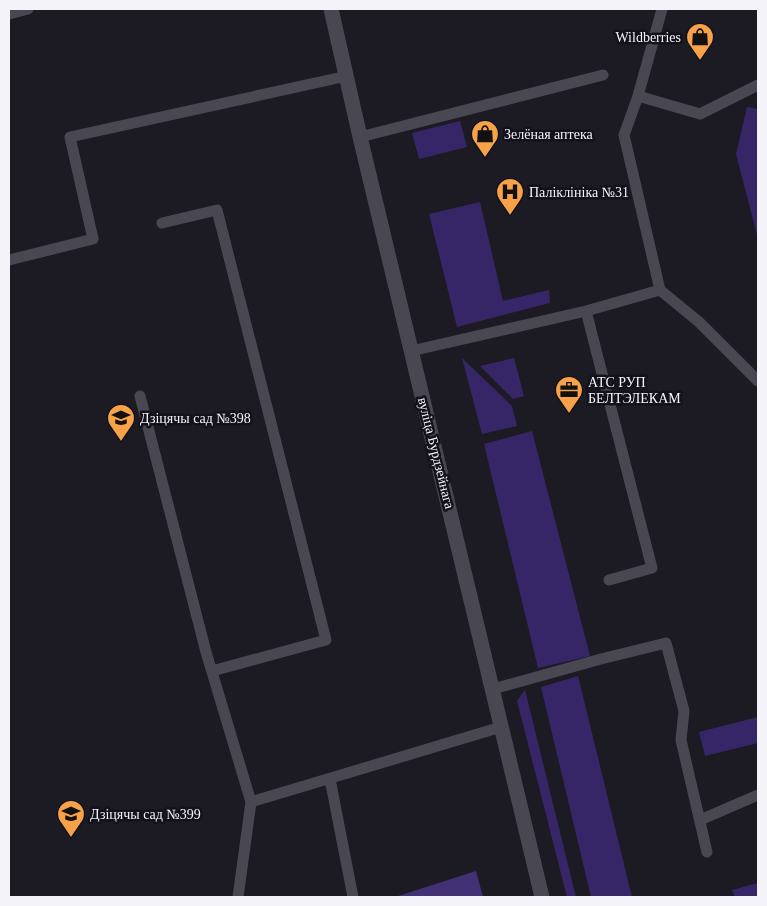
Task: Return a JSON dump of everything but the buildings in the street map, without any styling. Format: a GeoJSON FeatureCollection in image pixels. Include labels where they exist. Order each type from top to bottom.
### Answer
{"type":"FeatureCollection","features":[{"type":"Feature","properties":{"kind":"street","name":"вуліца Бурдзейнага"},"geometry":{"type":"LineString","coordinates":[[331,9],[542,897]]}},
{"type":"Feature","properties":{"kind":"lane"},"geometry":{"type":"LineString","coordinates":[[9,14],[28,9]]}},
{"type":"Feature","properties":{"kind":"lane"},"geometry":{"type":"LineString","coordinates":[[662,9],[638,96],[624,135],[660,290],[699,322],[758,381]]}},
{"type":"Feature","properties":{"kind":"lane"},"geometry":{"type":"LineString","coordinates":[[360,137],[603,75]]}},
{"type":"Feature","properties":{"kind":"lane"},"geometry":{"type":"LineString","coordinates":[[9,260],[93,239],[70,136],[347,76]]}},
{"type":"Feature","properties":{"kind":"lane"},"geometry":{"type":"LineString","coordinates":[[638,96],[700,114],[758,85]]}},
{"type":"Feature","properties":{"kind":"lane"},"geometry":{"type":"LineString","coordinates":[[162,223],[216,210],[326,640],[212,671]]}},
{"type":"Feature","properties":{"kind":"lane"},"geometry":{"type":"LineString","coordinates":[[412,351],[586,311],[660,290]]}},
{"type":"Feature","properties":{"kind":"lane"},"geometry":{"type":"LineString","coordinates":[[586,311],[652,568],[609,580]]}},
{"type":"Feature","properties":{"kind":"lane"},"geometry":{"type":"LineString","coordinates":[[140,396],[187,583],[251,802],[238,897]]}},
{"type":"Feature","properties":{"kind":"lane"},"geometry":{"type":"LineString","coordinates":[[493,688],[666,643],[684,710],[681,740],[707,852]]}},
{"type":"Feature","properties":{"kind":"lane"},"geometry":{"type":"LineString","coordinates":[[251,802],[501,727]]}},
{"type":"Feature","properties":{"kind":"lane"},"geometry":{"type":"LineString","coordinates":[[330,779],[354,897]]}},
{"type":"Feature","properties":{"kind":"lane"},"geometry":{"type":"LineString","coordinates":[[700,820],[758,795]]}},
{"type":"Feature","properties":{"kind":"shaded area"},"geometry":{"type":"Polygon","coordinates":[[[747,107],[758,109],[758,236],[736,154],[747,107]]]}},
{"type":"Feature","properties":{"kind":"shaded area"},"geometry":{"type":"Polygon","coordinates":[[[460,121],[467,147],[419,159],[412,133],[460,121]]]}},
{"type":"Feature","properties":{"kind":"shaded area"},"geometry":{"type":"Polygon","coordinates":[[[480,202],[503,301],[549,290],[550,303],[457,327],[429,214],[480,202]]]}},
{"type":"Feature","properties":{"kind":"shaded area"},"geometry":{"type":"Polygon","coordinates":[[[462,358],[512,406],[517,426],[482,434],[462,358]]]}},
{"type":"Feature","properties":{"kind":"shaded area"},"geometry":{"type":"Polygon","coordinates":[[[514,358],[524,396],[513,399],[480,366],[514,358]]]}},
{"type":"Feature","properties":{"kind":"shaded area"},"geometry":{"type":"Polygon","coordinates":[[[532,431],[590,656],[538,668],[484,444],[532,431]]]}},
{"type":"Feature","properties":{"kind":"shaded area"},"geometry":{"type":"Polygon","coordinates":[[[578,676],[632,897],[591,897],[541,687],[578,676]]]}},
{"type":"Feature","properties":{"kind":"shaded area"},"geometry":{"type":"Polygon","coordinates":[[[525,690],[576,897],[567,897],[517,701],[525,690]]]}},
{"type":"Feature","properties":{"kind":"shaded area"},"geometry":{"type":"Polygon","coordinates":[[[758,717],[758,743],[705,756],[699,732],[758,717]]]}},
{"type":"Feature","properties":{"kind":"shaded area"},"geometry":{"type":"Polygon","coordinates":[[[476,871],[483,897],[395,897],[476,871]]]}},
{"type":"Feature","properties":{"kind":"shaded area"},"geometry":{"type":"Polygon","coordinates":[[[758,883],[758,897],[735,897],[732,890],[758,883]]]}},
{"type":"Feature","properties":{"kind":"place","name":"Wildberries"},"geometry":{"type":"Point","coordinates":[700,61]}},
{"type":"Feature","properties":{"kind":"place","name":"Зелёная аптека"},"geometry":{"type":"Point","coordinates":[485,158]}},
{"type":"Feature","properties":{"kind":"place","name":"Паліклініка №31"},"geometry":{"type":"Point","coordinates":[510,216]}},
{"type":"Feature","properties":{"kind":"place","name":"АТС РУП БЕЛТЭЛЕКАМ"},"geometry":{"type":"Point","coordinates":[569,414]}},
{"type":"Feature","properties":{"kind":"place","name":"Дзіцячы сад №398"},"geometry":{"type":"Point","coordinates":[121,442]}},
{"type":"Feature","properties":{"kind":"place","name":"Дзіцячы сад №399"},"geometry":{"type":"Point","coordinates":[71,838]}}]}
